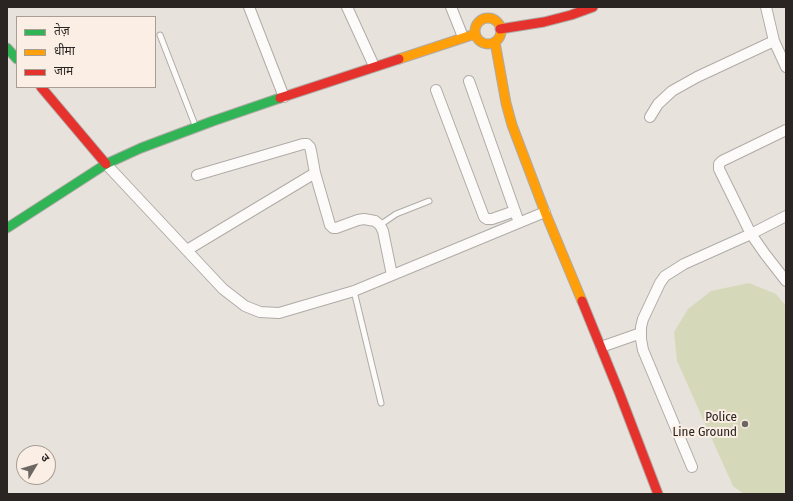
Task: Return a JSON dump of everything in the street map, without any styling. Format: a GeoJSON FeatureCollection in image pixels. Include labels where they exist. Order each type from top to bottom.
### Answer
{"type":"FeatureCollection","features":[{"type":"Feature","properties":{"kind":"main road"},"geometry":{"type":"LineString","coordinates":[[500,29],[544,22],[571,15],[593,7]]}},
{"type":"Feature","properties":{"kind":"main road"},"geometry":{"type":"LineString","coordinates":[[494,16],[500,29],[499,36],[495,42],[487,44],[483,43],[477,38],[475,34],[476,26],[481,20],[494,16]]}},
{"type":"Feature","properties":{"kind":"main road"},"geometry":{"type":"LineString","coordinates":[[7,228],[106,164],[141,148],[374,66],[475,34]]}},
{"type":"Feature","properties":{"kind":"main road"},"geometry":{"type":"LineString","coordinates":[[495,42],[506,104],[512,125],[658,494]]}},
{"type":"Feature","properties":{"kind":"main road"},"geometry":{"type":"LineString","coordinates":[[7,48],[16,58]]}},
{"type":"Feature","properties":{"kind":"main road"},"geometry":{"type":"LineString","coordinates":[[42,88],[106,164]]}},
{"type":"Feature","properties":{"kind":"street"},"geometry":{"type":"LineString","coordinates":[[250,7],[284,97]]}},
{"type":"Feature","properties":{"kind":"street"},"geometry":{"type":"LineString","coordinates":[[347,7],[374,66]]}},
{"type":"Feature","properties":{"kind":"street"},"geometry":{"type":"LineString","coordinates":[[451,7],[463,37]]}},
{"type":"Feature","properties":{"kind":"street"},"geometry":{"type":"LineString","coordinates":[[766,7],[774,41],[786,67]]}},
{"type":"Feature","properties":{"kind":"street"},"geometry":{"type":"LineString","coordinates":[[650,117],[664,98],[677,88],[774,41]]}},
{"type":"Feature","properties":{"kind":"street"},"geometry":{"type":"LineString","coordinates":[[469,81],[519,223]]}},
{"type":"Feature","properties":{"kind":"street"},"geometry":{"type":"LineString","coordinates":[[436,90],[484,217],[487,219],[492,219],[515,211]]}},
{"type":"Feature","properties":{"kind":"street"},"geometry":{"type":"LineString","coordinates":[[786,130],[728,158],[719,164],[718,169],[751,234],[786,281]]}},
{"type":"Feature","properties":{"kind":"street"},"geometry":{"type":"LineString","coordinates":[[197,175],[307,144],[310,147],[330,225],[333,228],[336,228],[364,219],[375,221],[380,225],[383,231],[392,275]]}},
{"type":"Feature","properties":{"kind":"street"},"geometry":{"type":"LineString","coordinates":[[106,164],[224,289],[245,306],[260,312],[279,313],[354,291],[546,212]]}},
{"type":"Feature","properties":{"kind":"street"},"geometry":{"type":"LineString","coordinates":[[187,250],[316,173]]}},
{"type":"Feature","properties":{"kind":"street"},"geometry":{"type":"LineString","coordinates":[[692,467],[643,350],[640,333],[643,319],[660,283],[665,276],[684,264],[751,234],[786,216]]}},
{"type":"Feature","properties":{"kind":"street"},"geometry":{"type":"LineString","coordinates":[[601,347],[640,333]]}},
{"type":"Feature","properties":{"kind":"lane"},"geometry":{"type":"LineString","coordinates":[[160,35],[196,128]]}},
{"type":"Feature","properties":{"kind":"lane"},"geometry":{"type":"LineString","coordinates":[[380,225],[396,214],[429,202]]}},
{"type":"Feature","properties":{"kind":"lane"},"geometry":{"type":"LineString","coordinates":[[354,291],[381,403]]}},
{"type":"Feature","properties":{"kind":"green space","name":"Police Line Ground"},"geometry":{"type":"Polygon","coordinates":[[[749,283],[776,294],[786,306],[786,494],[744,494],[733,486],[677,361],[674,332],[688,309],[711,291],[749,283]]]}},
{"type":"Feature","properties":{"kind":"traffic: fast"},"geometry":{"type":"LineString","coordinates":[[7,48],[16,58]]}},
{"type":"Feature","properties":{"kind":"traffic: fast"},"geometry":{"type":"LineString","coordinates":[[7,228],[106,164],[141,148],[280,98]]}},
{"type":"Feature","properties":{"kind":"traffic: slow"},"geometry":{"type":"LineString","coordinates":[[488,18],[497,22],[501,31],[497,40],[488,44],[479,40],[475,31],[479,22],[488,18]]}},
{"type":"Feature","properties":{"kind":"traffic: slow"},"geometry":{"type":"LineString","coordinates":[[399,59],[475,34]]}},
{"type":"Feature","properties":{"kind":"traffic: slow"},"geometry":{"type":"LineString","coordinates":[[495,42],[506,103],[512,125],[545,212],[582,301]]}},
{"type":"Feature","properties":{"kind":"traffic: jam"},"geometry":{"type":"LineString","coordinates":[[500,29],[544,22],[571,15],[593,7]]}},
{"type":"Feature","properties":{"kind":"traffic: jam"},"geometry":{"type":"LineString","coordinates":[[280,98],[399,59]]}},
{"type":"Feature","properties":{"kind":"traffic: jam"},"geometry":{"type":"LineString","coordinates":[[42,88],[106,164]]}},
{"type":"Feature","properties":{"kind":"traffic: jam"},"geometry":{"type":"LineString","coordinates":[[582,301],[658,494]]}},
{"type":"Feature","properties":{"kind":"place","name":"Police Line Ground"},"geometry":{"type":"Point","coordinates":[745,424]}}]}
